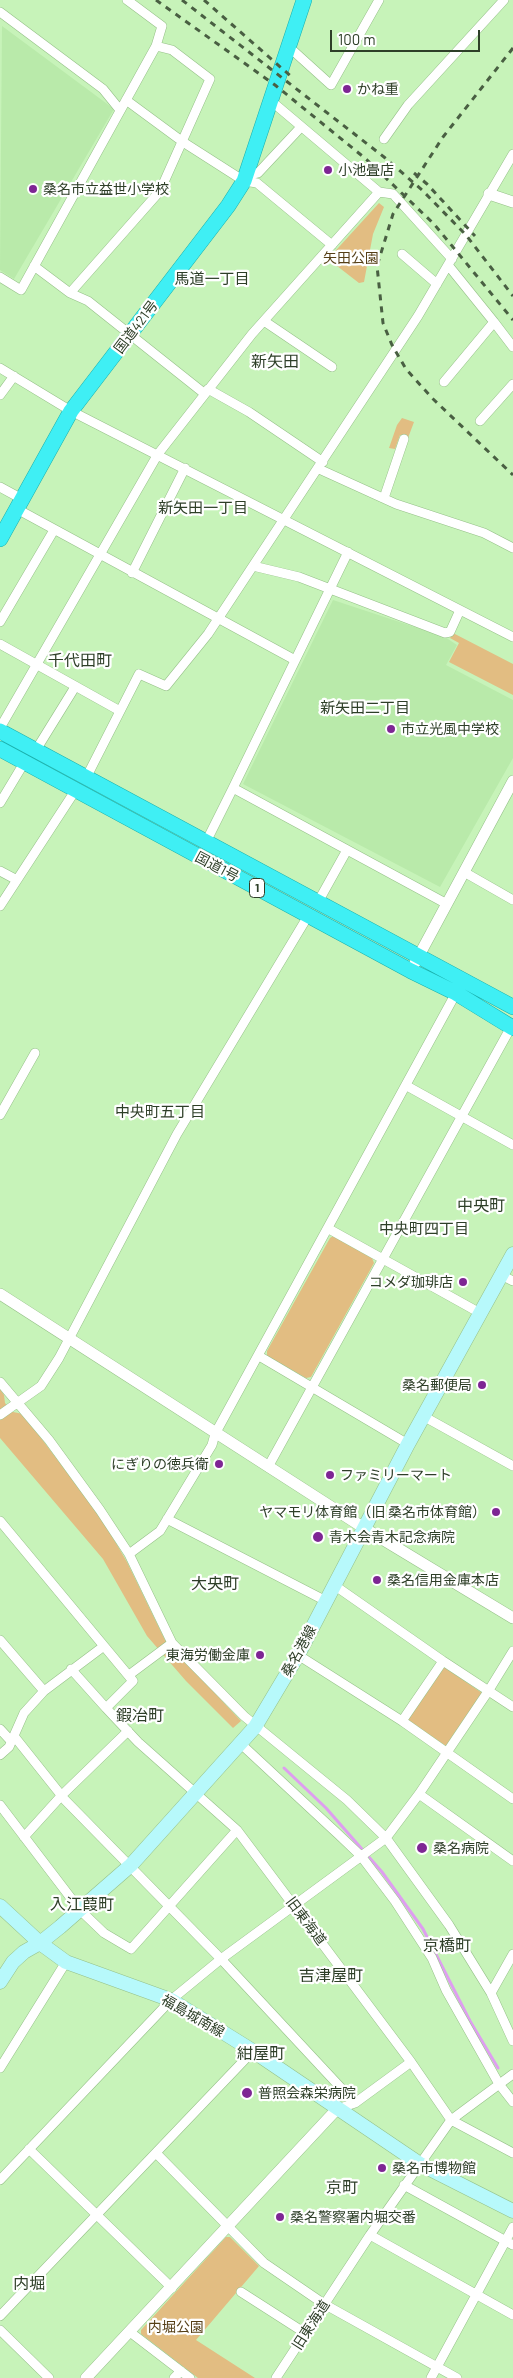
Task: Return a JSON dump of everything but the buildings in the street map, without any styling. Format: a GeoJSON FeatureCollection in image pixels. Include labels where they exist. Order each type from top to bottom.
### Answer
{"type":"FeatureCollection","features":[{"type":"Feature","properties":{"kind":"highway","name":"国道421号"},"geometry":{"type":"LineString","coordinates":[[0,539],[71,411],[245,179],[304,0]]}},
{"type":"Feature","properties":{"kind":"highway","name":"国道1号"},"geometry":{"type":"LineString","coordinates":[[0,729],[86,778],[513,1007]]}},
{"type":"Feature","properties":{"kind":"highway","name":"国道1号"},"geometry":{"type":"LineString","coordinates":[[0,749],[24,764],[410,971],[456,993],[512,1028]]}},
{"type":"Feature","properties":{"kind":"main road","name":"桑名港線"},"geometry":{"type":"LineString","coordinates":[[0,1982],[13,1962],[24,1952],[40,1943],[131,1865],[256,1727],[298,1655],[408,1444],[480,1313],[507,1278],[513,1254]]}},
{"type":"Feature","properties":{"kind":"main road","name":"福島城南線"},"geometry":{"type":"LineString","coordinates":[[0,1906],[40,1943],[66,1962],[171,2000],[253,2051],[420,2164],[513,2211]]}},
{"type":"Feature","properties":{"kind":"street"},"geometry":{"type":"LineString","coordinates":[[0,277],[21,290],[156,46],[162,26],[127,0]]}},
{"type":"Feature","properties":{"kind":"street"},"geometry":{"type":"LineString","coordinates":[[289,47],[331,85],[379,0]]}},
{"type":"Feature","properties":{"kind":"street"},"geometry":{"type":"LineString","coordinates":[[384,139],[408,105],[504,0]]}},
{"type":"Feature","properties":{"kind":"street"},"geometry":{"type":"LineString","coordinates":[[2,17],[103,89],[120,110]]}},
{"type":"Feature","properties":{"kind":"street"},"geometry":{"type":"LineString","coordinates":[[70,293],[160,191],[210,79],[172,50],[156,46]]}},
{"type":"Feature","properties":{"kind":"street"},"geometry":{"type":"LineString","coordinates":[[126,100],[183,142],[245,179],[257,183],[332,245]]}},
{"type":"Feature","properties":{"kind":"street"},"geometry":{"type":"LineString","coordinates":[[270,100],[379,192],[393,194],[450,262],[513,347]]}},
{"type":"Feature","properties":{"kind":"street"},"geometry":{"type":"LineString","coordinates":[[245,179],[258,173],[301,127]]}},
{"type":"Feature","properties":{"kind":"street"},"geometry":{"type":"LineString","coordinates":[[86,778],[139,674],[166,686],[218,619],[414,324],[513,154]]}},
{"type":"Feature","properties":{"kind":"street"},"geometry":{"type":"LineString","coordinates":[[0,729],[158,454],[264,321],[379,192]]}},
{"type":"Feature","properties":{"kind":"street"},"geometry":{"type":"LineString","coordinates":[[489,194],[513,202]]}},
{"type":"Feature","properties":{"kind":"street"},"geometry":{"type":"LineString","coordinates":[[402,254],[437,284]]}},
{"type":"Feature","properties":{"kind":"street"},"geometry":{"type":"LineString","coordinates":[[34,266],[70,293],[88,301],[129,336],[206,392],[249,412],[321,466],[384,498],[484,533],[513,548]]}},
{"type":"Feature","properties":{"kind":"street"},"geometry":{"type":"LineString","coordinates":[[264,321],[332,367]]}},
{"type":"Feature","properties":{"kind":"street"},"geometry":{"type":"LineString","coordinates":[[444,382],[494,322]]}},
{"type":"Feature","properties":{"kind":"street"},"geometry":{"type":"LineString","coordinates":[[0,368],[71,411],[286,519],[513,637]]}},
{"type":"Feature","properties":{"kind":"street"},"geometry":{"type":"LineString","coordinates":[[0,395],[14,376]]}},
{"type":"Feature","properties":{"kind":"street"},"geometry":{"type":"LineString","coordinates":[[480,421],[513,384]]}},
{"type":"Feature","properties":{"kind":"street"},"geometry":{"type":"LineString","coordinates":[[384,498],[404,439]]}},
{"type":"Feature","properties":{"kind":"street"},"geometry":{"type":"LineString","coordinates":[[132,573],[185,468]]}},
{"type":"Feature","properties":{"kind":"street"},"geometry":{"type":"LineString","coordinates":[[0,487],[54,530],[295,660]]}},
{"type":"Feature","properties":{"kind":"street"},"geometry":{"type":"LineString","coordinates":[[0,622],[54,530]]}},
{"type":"Feature","properties":{"kind":"street"},"geometry":{"type":"LineString","coordinates":[[206,842],[348,552]]}},
{"type":"Feature","properties":{"kind":"street"},"geometry":{"type":"LineString","coordinates":[[253,566],[299,577],[445,633],[450,632],[460,610]]}},
{"type":"Feature","properties":{"kind":"street"},"geometry":{"type":"LineString","coordinates":[[0,644],[120,711]]}},
{"type":"Feature","properties":{"kind":"street"},"geometry":{"type":"LineString","coordinates":[[36,750],[75,686]]}},
{"type":"Feature","properties":{"kind":"street"},"geometry":{"type":"LineString","coordinates":[[0,803],[24,764]]}},
{"type":"Feature","properties":{"kind":"street"},"geometry":{"type":"LineString","coordinates":[[410,971],[513,781]]}},
{"type":"Feature","properties":{"kind":"street"},"geometry":{"type":"LineString","coordinates":[[233,788],[447,904]]}},
{"type":"Feature","properties":{"kind":"street"},"geometry":{"type":"LineString","coordinates":[[0,906],[76,791]]}},
{"type":"Feature","properties":{"kind":"street"},"geometry":{"type":"LineString","coordinates":[[318,902],[346,850]]}},
{"type":"Feature","properties":{"kind":"street"},"geometry":{"type":"LineString","coordinates":[[0,871],[17,880]]}},
{"type":"Feature","properties":{"kind":"street"},"geometry":{"type":"LineString","coordinates":[[464,872],[513,900]]}},
{"type":"Feature","properties":{"kind":"street"},"geometry":{"type":"LineString","coordinates":[[0,1415],[41,1386],[59,1358],[178,1134],[308,916]]}},
{"type":"Feature","properties":{"kind":"street"},"geometry":{"type":"LineString","coordinates":[[129,1554],[160,1531],[212,1445],[215,1434],[407,1086],[456,993]]}},
{"type":"Feature","properties":{"kind":"street"},"geometry":{"type":"LineString","coordinates":[[268,1467],[512,1028]]}},
{"type":"Feature","properties":{"kind":"street"},"geometry":{"type":"LineString","coordinates":[[0,1113],[35,1053]]}},
{"type":"Feature","properties":{"kind":"street"},"geometry":{"type":"LineString","coordinates":[[407,1086],[513,1144]]}},
{"type":"Feature","properties":{"kind":"street"},"geometry":{"type":"LineString","coordinates":[[329,1228],[480,1313]]}},
{"type":"Feature","properties":{"kind":"street"},"geometry":{"type":"LineString","coordinates":[[0,1294],[215,1434],[364,1528],[513,1618]]}},
{"type":"Feature","properties":{"kind":"street"},"geometry":{"type":"LineString","coordinates":[[259,1356],[408,1444]]}},
{"type":"Feature","properties":{"kind":"street"},"geometry":{"type":"LineString","coordinates":[[0,1382],[72,1470],[129,1554],[172,1643],[256,1727],[347,1800],[386,1838],[450,1925],[491,1993],[509,2018],[513,2040]]}},
{"type":"Feature","properties":{"kind":"street"},"geometry":{"type":"LineString","coordinates":[[423,1416],[513,1466]]}},
{"type":"Feature","properties":{"kind":"street"},"geometry":{"type":"LineString","coordinates":[[167,1519],[326,1601]]}},
{"type":"Feature","properties":{"kind":"street"},"geometry":{"type":"LineString","coordinates":[[0,1521],[133,1681],[106,1708]]}},
{"type":"Feature","properties":{"kind":"street"},"geometry":{"type":"LineString","coordinates":[[334,1585],[442,1661],[513,1707]]}},
{"type":"Feature","properties":{"kind":"street"},"geometry":{"type":"LineString","coordinates":[[0,1640],[44,1691]]}},
{"type":"Feature","properties":{"kind":"street"},"geometry":{"type":"LineString","coordinates":[[129,1675],[172,1643]]}},
{"type":"Feature","properties":{"kind":"street"},"geometry":{"type":"LineString","coordinates":[[0,1755],[9,1747],[24,1713],[44,1691],[104,1646]]}},
{"type":"Feature","properties":{"kind":"street"},"geometry":{"type":"LineString","coordinates":[[0,2180],[171,2000],[222,1959],[386,1838],[419,1794],[513,1651]]}},
{"type":"Feature","properties":{"kind":"street"},"geometry":{"type":"LineString","coordinates":[[298,1655],[447,1752],[513,1799]]}},
{"type":"Feature","properties":{"kind":"street"},"geometry":{"type":"LineString","coordinates":[[402,1722],[442,1661]]}},
{"type":"Feature","properties":{"kind":"street","name":"旧東海道"},"geometry":{"type":"LineString","coordinates":[[71,1669],[128,1731],[237,1830],[411,2062],[451,2120],[370,2235],[305,2333],[279,2377]]}},
{"type":"Feature","properties":{"kind":"street"},"geometry":{"type":"LineString","coordinates":[[0,1730],[13,1739],[62,1796],[222,1959],[354,2103]]}},
{"type":"Feature","properties":{"kind":"street"},"geometry":{"type":"LineString","coordinates":[[24,1837],[62,1796],[128,1731]]}},
{"type":"Feature","properties":{"kind":"street"},"geometry":{"type":"LineString","coordinates":[[241,1744],[361,1856],[395,1901],[432,1958],[446,1990],[499,2084],[513,2102]]}},
{"type":"Feature","properties":{"kind":"street"},"geometry":{"type":"LineString","coordinates":[[419,1794],[513,1861]]}},
{"type":"Feature","properties":{"kind":"street"},"geometry":{"type":"LineString","coordinates":[[0,1805],[80,1910],[104,1934],[131,1949],[237,1830]]}},
{"type":"Feature","properties":{"kind":"street"},"geometry":{"type":"LineString","coordinates":[[491,1993],[513,1954]]}},
{"type":"Feature","properties":{"kind":"street"},"geometry":{"type":"LineString","coordinates":[[0,2068],[66,1962]]}},
{"type":"Feature","properties":{"kind":"street"},"geometry":{"type":"LineString","coordinates":[[0,2316],[253,2051]]}},
{"type":"Feature","properties":{"kind":"street"},"geometry":{"type":"LineString","coordinates":[[86,2378],[229,2227],[337,2109],[354,2103],[411,2062]]}},
{"type":"Feature","properties":{"kind":"street"},"geometry":{"type":"LineString","coordinates":[[513,2074],[451,2120],[513,2153]]}},
{"type":"Feature","properties":{"kind":"street"},"geometry":{"type":"LineString","coordinates":[[29,2150],[172,2288]]}},
{"type":"Feature","properties":{"kind":"street"},"geometry":{"type":"LineString","coordinates":[[156,2153],[264,2264],[324,2304],[457,2378]]}},
{"type":"Feature","properties":{"kind":"street"},"geometry":{"type":"LineString","coordinates":[[404,2185],[509,2243]]}},
{"type":"Feature","properties":{"kind":"street"},"geometry":{"type":"LineString","coordinates":[[431,2378],[475,2295],[509,2243],[513,2227]]}},
{"type":"Feature","properties":{"kind":"street"},"geometry":{"type":"LineString","coordinates":[[370,2235],[475,2295],[513,2314]]}},
{"type":"Feature","properties":{"kind":"street"},"geometry":{"type":"LineString","coordinates":[[241,2292],[305,2333]]}},
{"type":"Feature","properties":{"kind":"street"},"geometry":{"type":"LineString","coordinates":[[0,2330],[49,2378]]}},
{"type":"Feature","properties":{"kind":"street"},"geometry":{"type":"LineString","coordinates":[[130,2332],[190,2378]]}},
{"type":"Feature","properties":{"kind":"street"},"geometry":{"type":"LineString","coordinates":[[174,2378],[181,2371]]}},
{"type":"Feature","properties":{"kind":"shaded area","name":"桑名市立益世小学校"},"geometry":{"type":"Polygon","coordinates":[[[2,26],[114,109],[14,279],[0,270],[2,26]]]}},
{"type":"Feature","properties":{"kind":"shaded area","name":"市立光風中学校"},"geometry":{"type":"Polygon","coordinates":[[[333,600],[445,637],[457,645],[446,665],[513,700],[513,758],[440,887],[243,784],[333,600]]]}},
{"type":"Feature","properties":{"kind":"green space","name":"矢田公園"},"geometry":{"type":"Polygon","coordinates":[[[379,203],[384,207],[373,234],[364,282],[359,283],[328,259],[379,203]]]}},
{"type":"Feature","properties":{"kind":"green space"},"geometry":{"type":"Polygon","coordinates":[[[402,418],[414,422],[408,438],[400,435],[395,449],[389,448],[397,425],[402,418]]]}},
{"type":"Feature","properties":{"kind":"green space"},"geometry":{"type":"Polygon","coordinates":[[[453,633],[513,664],[513,695],[449,662],[459,643],[450,638],[453,633]]]}},
{"type":"Feature","properties":{"kind":"green space"},"geometry":{"type":"Polygon","coordinates":[[[333,1236],[372,1258],[374,1263],[311,1377],[306,1378],[267,1356],[267,1351],[330,1238],[333,1236]]]}},
{"type":"Feature","properties":{"kind":"green space"},"geometry":{"type":"Polygon","coordinates":[[[0,1389],[4,1395],[5,1403],[13,1412],[23,1414],[102,1519],[127,1562],[165,1640],[241,1721],[233,1728],[186,1681],[147,1636],[103,1559],[0,1438],[0,1389]]]}},
{"type":"Feature","properties":{"kind":"green space"},"geometry":{"type":"Polygon","coordinates":[[[443,1666],[482,1693],[446,1746],[407,1720],[443,1666]]]}},
{"type":"Feature","properties":{"kind":"green space","name":"内堀公園"},"geometry":{"type":"Polygon","coordinates":[[[226,2237],[230,2237],[259,2266],[196,2340],[255,2378],[198,2378],[141,2334],[141,2330],[226,2237]]]}},
{"type":"Feature","properties":{"kind":"waterway"},"geometry":{"type":"LineString","coordinates":[[284,1768],[326,1808],[382,1872],[423,1929],[470,2021],[498,2068]]}},
{"type":"Feature","properties":{"kind":"railway"},"geometry":{"type":"LineString","coordinates":[[156,0],[275,85],[366,159],[434,224],[513,320]]}},
{"type":"Feature","properties":{"kind":"railway"},"geometry":{"type":"LineString","coordinates":[[182,0],[384,157],[422,190],[466,235],[513,296]]}},
{"type":"Feature","properties":{"kind":"railway"},"geometry":{"type":"LineString","coordinates":[[204,0],[294,79]]}},
{"type":"Feature","properties":{"kind":"railway"},"geometry":{"type":"LineString","coordinates":[[513,48],[443,137],[393,214],[377,266],[383,323],[392,345],[406,369],[432,398],[513,475]]}},
{"type":"Feature","properties":{"kind":"railway"},"geometry":{"type":"LineString","coordinates":[[414,173],[427,184],[475,236]]}},
{"type":"Feature","properties":{"kind":"place","name":"かね重"},"geometry":{"type":"Point","coordinates":[347,89]}},
{"type":"Feature","properties":{"kind":"place","name":"小池畳店"},"geometry":{"type":"Point","coordinates":[328,170]}},
{"type":"Feature","properties":{"kind":"place","name":"桑名市立益世小学校"},"geometry":{"type":"Point","coordinates":[33,189]}},
{"type":"Feature","properties":{"kind":"place","name":"市立光風中学校"},"geometry":{"type":"Point","coordinates":[391,729]}},
{"type":"Feature","properties":{"kind":"place","name":"コメダ珈琲店"},"geometry":{"type":"Point","coordinates":[463,1282]}},
{"type":"Feature","properties":{"kind":"place","name":"桑名郵便局"},"geometry":{"type":"Point","coordinates":[482,1385]}},
{"type":"Feature","properties":{"kind":"place","name":"にぎりの徳兵衛"},"geometry":{"type":"Point","coordinates":[219,1464]}},
{"type":"Feature","properties":{"kind":"place","name":"ファミリーマート"},"geometry":{"type":"Point","coordinates":[330,1475]}},
{"type":"Feature","properties":{"kind":"place","name":"ヤマモリ体育館（旧 桑名市体育館）"},"geometry":{"type":"Point","coordinates":[496,1512]}},
{"type":"Feature","properties":{"kind":"place","name":"青木会青木記念病院"},"geometry":{"type":"Point","coordinates":[318,1537]}},
{"type":"Feature","properties":{"kind":"place","name":"桑名信用金庫本店"},"geometry":{"type":"Point","coordinates":[377,1580]}},
{"type":"Feature","properties":{"kind":"place","name":"東海労働金庫"},"geometry":{"type":"Point","coordinates":[260,1655]}},
{"type":"Feature","properties":{"kind":"place","name":"桑名病院"},"geometry":{"type":"Point","coordinates":[422,1848]}},
{"type":"Feature","properties":{"kind":"place","name":"普照会森栄病院"},"geometry":{"type":"Point","coordinates":[247,2093]}},
{"type":"Feature","properties":{"kind":"place","name":"桑名市博物館"},"geometry":{"type":"Point","coordinates":[382,2168]}},
{"type":"Feature","properties":{"kind":"place","name":"桑名警察署内堀交番"},"geometry":{"type":"Point","coordinates":[280,2217]}},
{"type":"Feature","properties":{"kind":"district","name":"馬道一丁目"},"geometry":{"type":"Point","coordinates":[212,279]}},
{"type":"Feature","properties":{"kind":"district","name":"新矢田"},"geometry":{"type":"Point","coordinates":[275,362]}},
{"type":"Feature","properties":{"kind":"district","name":"新矢田一丁目"},"geometry":{"type":"Point","coordinates":[203,508]}},
{"type":"Feature","properties":{"kind":"district","name":"千代田町"},"geometry":{"type":"Point","coordinates":[80,661]}},
{"type":"Feature","properties":{"kind":"district","name":"新矢田二丁目"},"geometry":{"type":"Point","coordinates":[365,708]}},
{"type":"Feature","properties":{"kind":"district","name":"中央町五丁目"},"geometry":{"type":"Point","coordinates":[160,1112]}},
{"type":"Feature","properties":{"kind":"district","name":"中央町"},"geometry":{"type":"Point","coordinates":[481,1206]}},
{"type":"Feature","properties":{"kind":"district","name":"中央町四丁目"},"geometry":{"type":"Point","coordinates":[424,1229]}},
{"type":"Feature","properties":{"kind":"district","name":"大央町"},"geometry":{"type":"Point","coordinates":[215,1584]}},
{"type":"Feature","properties":{"kind":"district","name":"鍜冶町"},"geometry":{"type":"Point","coordinates":[140,1716]}},
{"type":"Feature","properties":{"kind":"district","name":"入江葭町"},"geometry":{"type":"Point","coordinates":[82,1905]}},
{"type":"Feature","properties":{"kind":"district","name":"京橋町"},"geometry":{"type":"Point","coordinates":[447,1946]}},
{"type":"Feature","properties":{"kind":"district","name":"吉津屋町"},"geometry":{"type":"Point","coordinates":[331,1976]}},
{"type":"Feature","properties":{"kind":"district","name":"紺屋町"},"geometry":{"type":"Point","coordinates":[261,2054]}},
{"type":"Feature","properties":{"kind":"district","name":"京町"},"geometry":{"type":"Point","coordinates":[342,2188]}},
{"type":"Feature","properties":{"kind":"district","name":"内堀"},"geometry":{"type":"Point","coordinates":[29,2284]}}]}
